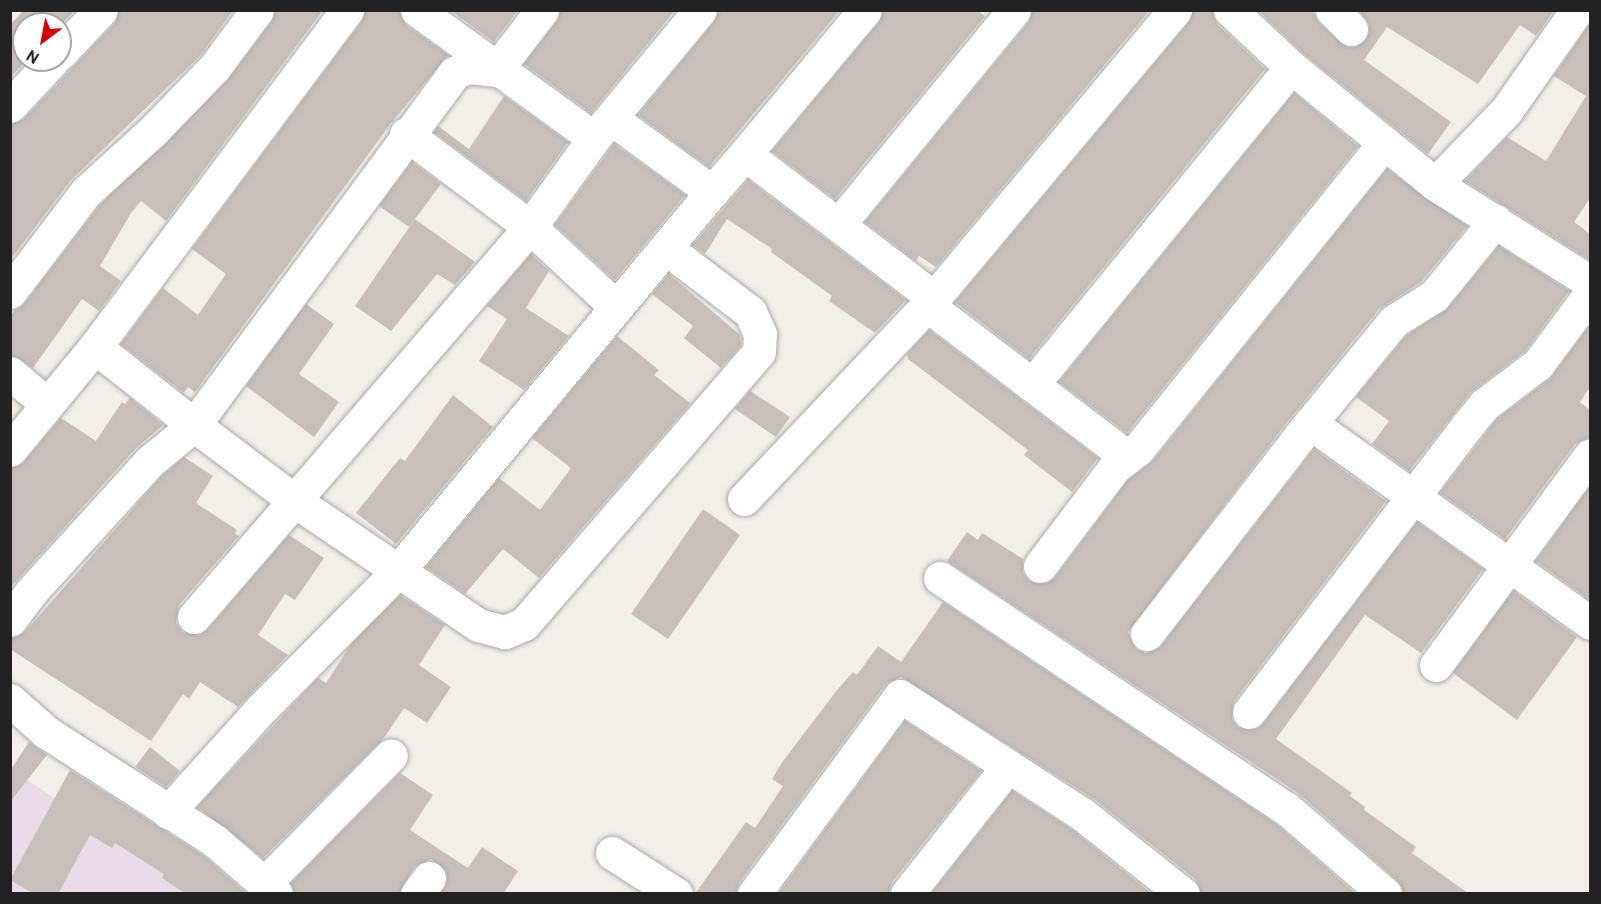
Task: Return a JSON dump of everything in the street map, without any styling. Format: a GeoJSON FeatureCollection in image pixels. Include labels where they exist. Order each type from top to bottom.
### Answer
{"type":"FeatureCollection","features":[{"type":"Feature","properties":{"kind":"street"},"geometry":{"type":"LineString","coordinates":[[72,40],[101,10]]}},
{"type":"Feature","properties":{"kind":"street"},"geometry":{"type":"LineString","coordinates":[[10,292],[86,192],[153,131],[214,68],[257,10]]}},
{"type":"Feature","properties":{"kind":"street"},"geometry":{"type":"LineString","coordinates":[[10,450],[45,403],[95,347],[347,10]]}},
{"type":"Feature","properties":{"kind":"street"},"geometry":{"type":"LineString","coordinates":[[417,10],[496,70],[712,192]]}},
{"type":"Feature","properties":{"kind":"street"},"geometry":{"type":"LineString","coordinates":[[496,70],[542,10]]}},
{"type":"Feature","properties":{"kind":"street"},"geometry":{"type":"LineString","coordinates":[[194,617],[530,227],[603,129],[700,10]]}},
{"type":"Feature","properties":{"kind":"street"},"geometry":{"type":"LineString","coordinates":[[168,812],[262,708],[399,570],[865,10]]}},
{"type":"Feature","properties":{"kind":"street"},"geometry":{"type":"LineString","coordinates":[[839,224],[1014,10]]}},
{"type":"Feature","properties":{"kind":"street"},"geometry":{"type":"LineString","coordinates":[[744,499],[931,302],[1176,10]]}},
{"type":"Feature","properties":{"kind":"street"},"geometry":{"type":"LineString","coordinates":[[1230,10],[1291,67],[1435,184],[1590,282]]}},
{"type":"Feature","properties":{"kind":"street"},"geometry":{"type":"LineString","coordinates":[[1435,184],[1506,111],[1577,10]]}},
{"type":"Feature","properties":{"kind":"street"},"geometry":{"type":"LineString","coordinates":[[10,620],[30,593],[149,462],[194,425],[406,134],[454,74],[468,67],[496,70]]}},
{"type":"Feature","properties":{"kind":"street"},"geometry":{"type":"LineString","coordinates":[[1032,385],[1291,67]]}},
{"type":"Feature","properties":{"kind":"street"},"geometry":{"type":"LineString","coordinates":[[10,106],[42,72]]}},
{"type":"Feature","properties":{"kind":"street"},"geometry":{"type":"LineString","coordinates":[[406,134],[530,227],[616,307]]}},
{"type":"Feature","properties":{"kind":"street"},"geometry":{"type":"LineString","coordinates":[[1040,566],[1115,467],[1138,449],[1384,143]]}},
{"type":"Feature","properties":{"kind":"street"},"geometry":{"type":"LineString","coordinates":[[745,154],[839,224],[1032,385],[1127,457]]}},
{"type":"Feature","properties":{"kind":"street"},"geometry":{"type":"LineString","coordinates":[[1147,634],[1310,423],[1394,321],[1434,296],[1495,221]]}},
{"type":"Feature","properties":{"kind":"street"},"geometry":{"type":"LineString","coordinates":[[95,347],[295,501],[489,630],[506,632],[524,624],[752,363],[759,352],[760,334],[750,312],[666,248]]}},
{"type":"Feature","properties":{"kind":"street"},"geometry":{"type":"LineString","coordinates":[[1249,712],[1484,405],[1538,364],[1590,294]]}},
{"type":"Feature","properties":{"kind":"street"},"geometry":{"type":"LineString","coordinates":[[10,373],[45,403]]}},
{"type":"Feature","properties":{"kind":"street"},"geometry":{"type":"LineString","coordinates":[[1310,423],[1590,623]]}},
{"type":"Feature","properties":{"kind":"street"},"geometry":{"type":"LineString","coordinates":[[1436,665],[1590,455]]}},
{"type":"Feature","properties":{"kind":"street"},"geometry":{"type":"LineString","coordinates":[[940,578],[1287,809],[1385,894]]}},
{"type":"Feature","properties":{"kind":"street"},"geometry":{"type":"LineString","coordinates":[[754,894],[900,696],[1082,814],[1183,894]]}},
{"type":"Feature","properties":{"kind":"street"},"geometry":{"type":"LineString","coordinates":[[10,700],[46,732],[215,841],[269,889],[391,755]]}},
{"type":"Feature","properties":{"kind":"street"},"geometry":{"type":"LineString","coordinates":[[914,891],[1008,766]]}},
{"type":"Feature","properties":{"kind":"street"},"geometry":{"type":"LineString","coordinates":[[612,854],[676,894]]}},
{"type":"Feature","properties":{"kind":"shaded area"},"geometry":{"type":"Polygon","coordinates":[[[11,770],[204,893],[11,893],[11,770]]]}},
{"type":"Feature","properties":{"kind":"building"},"geometry":{"type":"Polygon","coordinates":[[[24,10],[75,10],[72,13],[22,12],[24,10]]]}},
{"type":"Feature","properties":{"kind":"building"},"geometry":{"type":"Polygon","coordinates":[[[119,10],[233,10],[200,56],[71,180],[10,260],[10,124],[24,119],[69,72],[72,72],[72,68],[115,23],[119,10]]]}},
{"type":"Feature","properties":{"kind":"building"},"geometry":{"type":"Polygon","coordinates":[[[275,10],[323,10],[166,221],[141,201],[131,213],[100,266],[121,281],[99,311],[82,299],[33,368],[10,355],[10,317],[15,310],[25,303],[100,205],[227,81],[272,21],[275,10]]]}},
{"type":"Feature","properties":{"kind":"building"},"geometry":{"type":"Polygon","coordinates":[[[365,10],[399,10],[406,25],[448,55],[391,123],[195,392],[188,387],[184,393],[121,344],[163,288],[198,315],[226,274],[192,249],[362,21],[365,10]]]}},
{"type":"Feature","properties":{"kind":"building"},"geometry":{"type":"Polygon","coordinates":[[[450,10],[518,10],[494,42],[450,10]]]}},
{"type":"Feature","properties":{"kind":"building"},"geometry":{"type":"Polygon","coordinates":[[[560,10],[675,10],[591,113],[524,64],[557,21],[560,10]]]}},
{"type":"Feature","properties":{"kind":"building"},"geometry":{"type":"Polygon","coordinates":[[[718,10],[840,10],[709,167],[638,115],[714,22],[718,10]]]}},
{"type":"Feature","properties":{"kind":"building"},"geometry":{"type":"Polygon","coordinates":[[[883,10],[976,10],[985,16],[835,199],[772,151],[879,22],[883,10]]]}},
{"type":"Feature","properties":{"kind":"building"},"geometry":{"type":"Polygon","coordinates":[[[1032,10],[1150,10],[936,267],[919,256],[916,261],[865,222],[1029,22],[1032,10]]]}},
{"type":"Feature","properties":{"kind":"building"},"geometry":{"type":"Polygon","coordinates":[[[1193,10],[1212,10],[1217,24],[1265,69],[1029,359],[955,302],[1189,22],[1193,10]]]}},
{"type":"Feature","properties":{"kind":"building"},"geometry":{"type":"Polygon","coordinates":[[[1258,10],[1312,10],[1319,23],[1347,47],[1356,47],[1369,34],[1369,24],[1359,10],[1554,10],[1536,36],[1520,25],[1478,84],[1387,27],[1364,60],[1451,122],[1428,154],[1303,53],[1258,10]]]}},
{"type":"Feature","properties":{"kind":"building"},"geometry":{"type":"Polygon","coordinates":[[[12,23],[12,72],[16,72],[10,78],[10,25],[12,23]]]}},
{"type":"Feature","properties":{"kind":"building"},"geometry":{"type":"Polygon","coordinates":[[[1589,25],[1590,198],[1574,222],[1590,234],[1590,260],[1465,181],[1507,137],[1546,161],[1586,96],[1554,76],[1589,25]]]}},
{"type":"Feature","properties":{"kind":"building"},"geometry":{"type":"Polygon","coordinates":[[[1294,93],[1358,146],[1127,433],[1059,382],[1294,93]]]}},
{"type":"Feature","properties":{"kind":"building"},"geometry":{"type":"Polygon","coordinates":[[[504,96],[568,142],[526,201],[434,132],[438,126],[469,149],[504,96]]]}},
{"type":"Feature","properties":{"kind":"building"},"geometry":{"type":"Polygon","coordinates":[[[614,144],[685,195],[615,280],[555,225],[614,144]]]}},
{"type":"Feature","properties":{"kind":"building"},"geometry":{"type":"Polygon","coordinates":[[[412,162],[441,184],[409,227],[379,206],[412,162]]]}},
{"type":"Feature","properties":{"kind":"building"},"geometry":{"type":"Polygon","coordinates":[[[1387,169],[1467,226],[1421,282],[1379,309],[1284,426],[1128,632],[1136,649],[1145,653],[1161,646],[1314,449],[1386,501],[1234,701],[1232,719],[1238,727],[1256,729],[1264,723],[1417,522],[1483,569],[1421,653],[1365,615],[1276,739],[1352,793],[1350,796],[1365,807],[1364,810],[1416,847],[1412,853],[1469,894],[1403,894],[1397,880],[1298,793],[947,561],[967,532],[978,540],[982,533],[1023,559],[1023,573],[1029,581],[1047,583],[1055,578],[1128,480],[1153,461],[1387,169]]]}},
{"type":"Feature","properties":{"kind":"building"},"geometry":{"type":"Polygon","coordinates":[[[748,180],[906,300],[875,333],[829,301],[832,296],[771,252],[772,249],[727,219],[705,254],[693,245],[748,180]]]}},
{"type":"Feature","properties":{"kind":"building"},"geometry":{"type":"Polygon","coordinates":[[[415,219],[475,262],[455,285],[437,274],[391,331],[355,306],[415,219]]]}},
{"type":"Feature","properties":{"kind":"building"},"geometry":{"type":"Polygon","coordinates":[[[1499,246],[1569,291],[1525,351],[1470,393],[1409,471],[1372,444],[1389,421],[1356,397],[1407,335],[1448,308],[1499,246]]]}},
{"type":"Feature","properties":{"kind":"building"},"geometry":{"type":"Polygon","coordinates":[[[531,254],[549,271],[526,308],[569,336],[524,390],[479,361],[507,319],[487,306],[531,254]]]}},
{"type":"Feature","properties":{"kind":"building"},"geometry":{"type":"Polygon","coordinates":[[[669,274],[740,335],[741,345],[721,368],[684,338],[693,326],[652,294],[669,274]]]}},
{"type":"Feature","properties":{"kind":"building"},"geometry":{"type":"Polygon","coordinates":[[[306,304],[334,324],[299,374],[339,402],[314,437],[246,386],[306,304]]]}},
{"type":"Feature","properties":{"kind":"building"},"geometry":{"type":"Polygon","coordinates":[[[1590,325],[1590,387],[1580,402],[1590,410],[1590,437],[1575,444],[1505,539],[1440,493],[1497,419],[1550,379],[1590,325]]]}},
{"type":"Feature","properties":{"kind":"building"},"geometry":{"type":"Polygon","coordinates":[[[929,330],[1098,458],[1072,492],[1024,455],[1028,450],[908,359],[907,354],[929,330]]]}},
{"type":"Feature","properties":{"kind":"building"},"geometry":{"type":"Polygon","coordinates":[[[617,336],[659,370],[654,375],[690,403],[688,406],[539,578],[503,549],[465,594],[426,567],[499,478],[540,510],[571,468],[532,438],[617,336]]]}},
{"type":"Feature","properties":{"kind":"building"},"geometry":{"type":"Polygon","coordinates":[[[750,391],[790,417],[776,437],[735,409],[750,391]]]}},
{"type":"Feature","properties":{"kind":"building"},"geometry":{"type":"Polygon","coordinates":[[[453,395],[493,427],[396,544],[356,513],[400,458],[405,461],[453,395]]]}},
{"type":"Feature","properties":{"kind":"building"},"geometry":{"type":"Polygon","coordinates":[[[130,398],[163,425],[135,449],[10,588],[10,468],[24,462],[61,418],[96,441],[122,402],[125,404],[130,398]]]}},
{"type":"Feature","properties":{"kind":"building"},"geometry":{"type":"Polygon","coordinates":[[[184,457],[213,476],[196,503],[237,530],[235,534],[239,536],[179,605],[176,623],[182,632],[200,635],[208,629],[289,535],[324,558],[295,600],[285,594],[258,635],[288,655],[238,707],[200,682],[189,699],[183,694],[151,741],[10,649],[10,638],[25,632],[162,476],[184,457]]]}},
{"type":"Feature","properties":{"kind":"building"},"geometry":{"type":"Polygon","coordinates":[[[1590,486],[1590,600],[1536,561],[1590,486]]]}},
{"type":"Feature","properties":{"kind":"building"},"geometry":{"type":"Polygon","coordinates":[[[703,509],[740,535],[668,639],[631,614],[703,509]]]}},
{"type":"Feature","properties":{"kind":"building"},"geometry":{"type":"Polygon","coordinates":[[[1513,591],[1577,637],[1517,720],[1453,673],[1513,591]]]}},
{"type":"Feature","properties":{"kind":"building"},"geometry":{"type":"Polygon","coordinates":[[[400,595],[445,625],[419,665],[451,687],[427,723],[404,708],[384,738],[263,858],[197,807],[318,678],[326,683],[352,643],[400,595]]]}},
{"type":"Feature","properties":{"kind":"building"},"geometry":{"type":"Polygon","coordinates":[[[943,602],[1276,824],[1356,894],[1201,894],[1195,879],[1094,799],[901,677],[885,685],[739,883],[736,894],[695,894],[746,822],[755,828],[783,786],[772,779],[838,689],[853,672],[857,675],[878,646],[901,662],[943,602]]]}},
{"type":"Feature","properties":{"kind":"building"},"geometry":{"type":"Polygon","coordinates":[[[905,721],[981,771],[892,882],[889,894],[778,894],[905,721]]]}},
{"type":"Feature","properties":{"kind":"building"},"geometry":{"type":"Polygon","coordinates":[[[29,742],[47,755],[10,802],[10,771],[29,742]]]}},
{"type":"Feature","properties":{"kind":"building"},"geometry":{"type":"Polygon","coordinates":[[[150,747],[180,771],[166,787],[135,767],[150,747]]]}},
{"type":"Feature","properties":{"kind":"building"},"geometry":{"type":"Polygon","coordinates":[[[70,770],[204,856],[247,894],[186,894],[162,878],[164,874],[115,843],[112,848],[90,835],[58,894],[34,894],[10,880],[70,770]]]}},
{"type":"Feature","properties":{"kind":"building"},"geometry":{"type":"Polygon","coordinates":[[[400,773],[433,795],[410,830],[468,868],[482,847],[518,871],[503,894],[441,894],[447,881],[446,871],[431,859],[414,867],[399,894],[294,894],[291,883],[400,773]]]}},
{"type":"Feature","properties":{"kind":"building"},"geometry":{"type":"Polygon","coordinates":[[[1012,791],[1071,829],[1152,894],[931,894],[1012,791]]]}}]}
